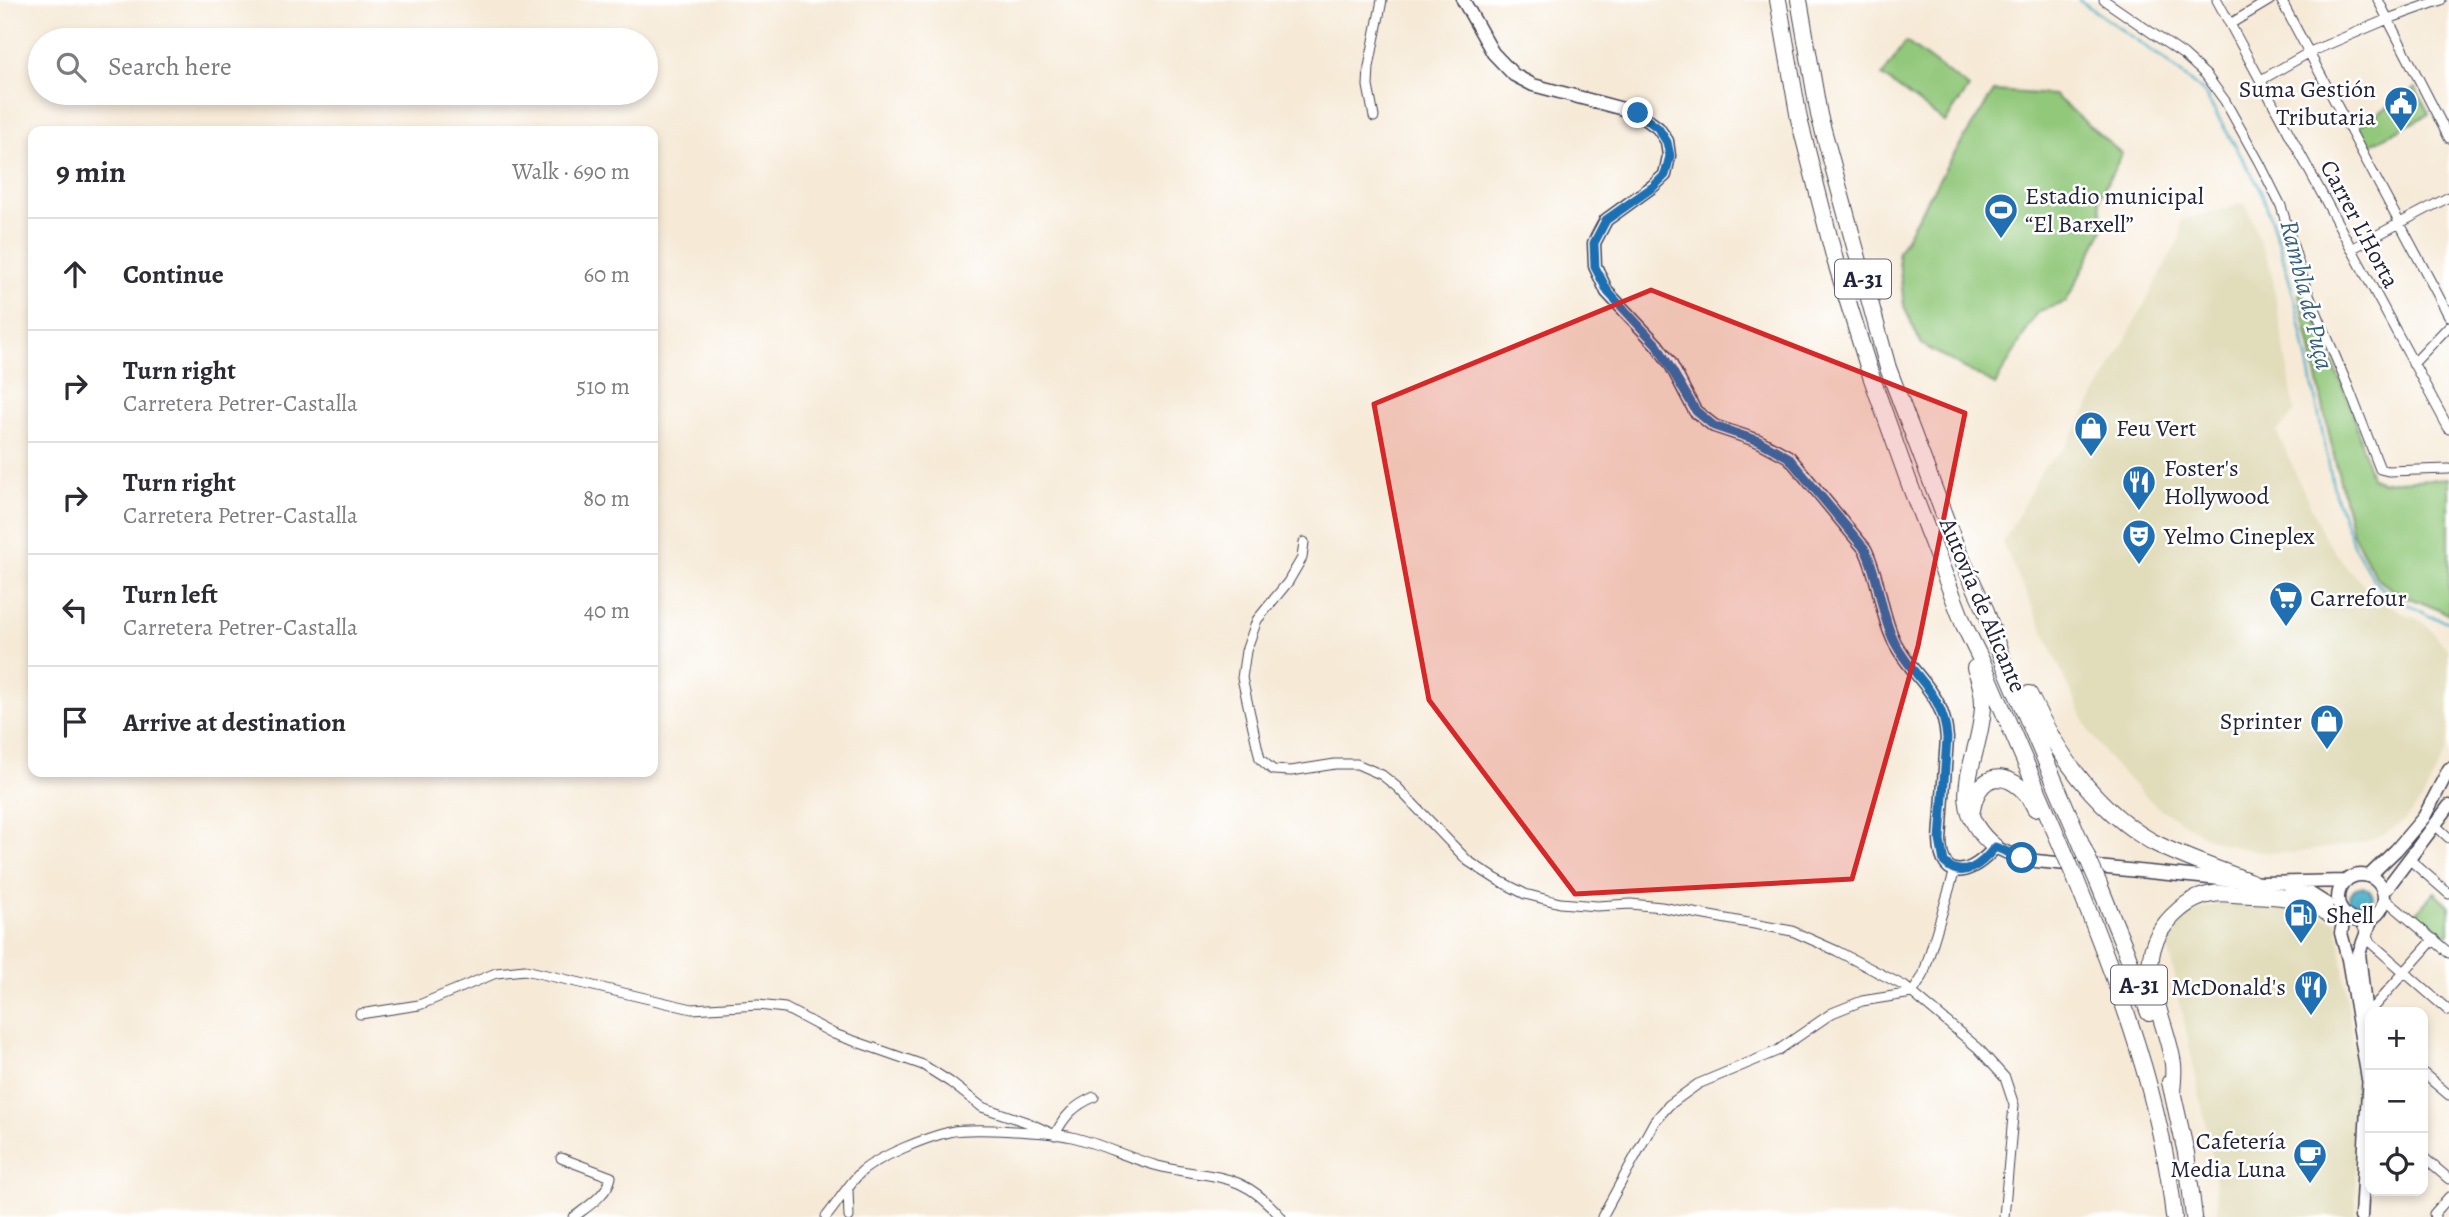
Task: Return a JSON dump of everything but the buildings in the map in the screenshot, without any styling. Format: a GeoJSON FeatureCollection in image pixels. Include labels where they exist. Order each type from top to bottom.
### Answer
{"type":"FeatureCollection","features":[{"type":"Feature","properties":{"kind":"highway","name":"Autovía de Alicante"},"geometry":{"type":"LineString","coordinates":[[1778,0],[1799,118],[1835,260],[1871,376],[1964,625],[2108,957],[2137,1042],[2163,1141],[2174,1217]]}},
{"type":"Feature","properties":{"kind":"highway","name":"Autovía de Alicante"},"geometry":{"type":"LineString","coordinates":[[1799,0],[1819,115],[1888,368],[1957,550],[1986,611],[2002,659],[2126,951],[2172,1091],[2186,1153],[2194,1217]]}},
{"type":"Feature","properties":{"kind":"highway"},"geometry":{"type":"LineString","coordinates":[[1986,611],[2044,724],[2063,756],[2091,791],[2115,814],[2150,840],[2251,882]]}},
{"type":"Feature","properties":{"kind":"highway"},"geometry":{"type":"LineString","coordinates":[[1964,625],[1982,686],[1983,705],[1981,726],[1967,778],[1966,796],[1972,819],[1981,834],[1995,847]]}},
{"type":"Feature","properties":{"kind":"highway"},"geometry":{"type":"LineString","coordinates":[[1972,819],[1974,800],[1982,785],[1994,778],[2010,780],[2030,797],[2046,830],[2064,852]]}},
{"type":"Feature","properties":{"kind":"highway"},"geometry":{"type":"LineString","coordinates":[[2172,1091],[2173,1065],[2151,986],[2150,959],[2162,927],[2170,917],[2204,895],[2221,893],[2304,901],[2339,912]]}},
{"type":"Feature","properties":{"kind":"street"},"geometry":{"type":"LineString","coordinates":[[1374,117],[1368,86],[1369,67],[1382,0]]}},
{"type":"Feature","properties":{"kind":"street"},"geometry":{"type":"LineString","coordinates":[[1463,0],[1493,52],[1514,75],[1533,85],[1638,113],[1658,128],[1667,142],[1670,156],[1665,175],[1653,187],[1606,220],[1594,243],[1595,267],[1608,292],[1657,345],[1696,411],[1714,426],[1759,441],[1788,457],[1865,549],[1896,645],[1942,708],[1946,722],[1940,849],[1944,862],[1955,870],[1973,868],[1995,847],[2012,855],[2036,860],[2251,882],[2279,884],[2346,881]]}},
{"type":"Feature","properties":{"kind":"street"},"geometry":{"type":"LineString","coordinates":[[2104,0],[2195,65],[2225,101],[2281,206],[2305,285],[2380,469],[2449,469]]}},
{"type":"Feature","properties":{"kind":"street","name":"Carrer L'Horta"},"geometry":{"type":"LineString","coordinates":[[2217,0],[2449,429]]}},
{"type":"Feature","properties":{"kind":"street"},"geometry":{"type":"LineString","coordinates":[[2230,24],[2270,0]]}},
{"type":"Feature","properties":{"kind":"street"},"geometry":{"type":"LineString","coordinates":[[2281,0],[2449,316]]}},
{"type":"Feature","properties":{"kind":"street"},"geometry":{"type":"LineString","coordinates":[[2378,0],[2449,138]]}},
{"type":"Feature","properties":{"kind":"street"},"geometry":{"type":"LineString","coordinates":[[2261,80],[2310,52],[2441,0]]}},
{"type":"Feature","properties":{"kind":"street"},"geometry":{"type":"LineString","coordinates":[[2351,249],[2449,197]]}},
{"type":"Feature","properties":{"kind":"street"},"geometry":{"type":"LineString","coordinates":[[2413,364],[2449,326]]}},
{"type":"Feature","properties":{"kind":"street"},"geometry":{"type":"LineString","coordinates":[[1304,542],[1303,558],[1289,582],[1257,620],[1246,651],[1241,678],[1260,759],[1273,770],[1291,771],[1336,764],[1357,764],[1382,775],[1397,787],[1468,861],[1525,894],[1560,903],[1661,907],[1792,931],[1904,986],[1978,1048],[2004,1079],[2014,1104],[2004,1217]]}},
{"type":"Feature","properties":{"kind":"street"},"geometry":{"type":"LineString","coordinates":[[2369,876],[2424,817],[2449,769]]}},
{"type":"Feature","properties":{"kind":"street"},"geometry":{"type":"LineString","coordinates":[[2366,920],[2381,910],[2384,895],[2449,806]]}},
{"type":"Feature","properties":{"kind":"street"},"geometry":{"type":"LineString","coordinates":[[2435,825],[2449,838]]}},
{"type":"Feature","properties":{"kind":"street"},"geometry":{"type":"LineString","coordinates":[[2409,859],[2449,894]]}},
{"type":"Feature","properties":{"kind":"street"},"geometry":{"type":"LineString","coordinates":[[1602,1217],[1654,1122],[1669,1105],[1688,1091],[1698,1084],[1777,1051],[1832,1013],[1862,1001],[1912,993],[1923,976],[1955,870]]}},
{"type":"Feature","properties":{"kind":"street"},"geometry":{"type":"LineString","coordinates":[[2368,1070],[2341,933],[2339,893],[2346,881],[2354,876],[2369,876],[2376,880],[2384,895],[2449,953]]}},
{"type":"Feature","properties":{"kind":"street"},"geometry":{"type":"LineString","coordinates":[[2279,884],[2311,894],[2339,912],[2366,920]]}},
{"type":"Feature","properties":{"kind":"street"},"geometry":{"type":"LineString","coordinates":[[2366,920],[2366,935],[2360,953],[2366,1007]]}},
{"type":"Feature","properties":{"kind":"street"},"geometry":{"type":"LineString","coordinates":[[2366,935],[2370,942],[2449,1011]]}},
{"type":"Feature","properties":{"kind":"street"},"geometry":{"type":"LineString","coordinates":[[2373,1007],[2434,939]]}},
{"type":"Feature","properties":{"kind":"street"},"geometry":{"type":"LineString","coordinates":[[360,1014],[419,1005],[496,973],[525,970],[692,1009],[758,1005],[785,1008],[834,1034],[923,1065],[982,1107],[1030,1123],[1055,1135]]}},
{"type":"Feature","properties":{"kind":"street"},"geometry":{"type":"LineString","coordinates":[[2428,1077],[2445,1092],[2449,1080]]}},
{"type":"Feature","properties":{"kind":"street"},"geometry":{"type":"LineString","coordinates":[[1055,1135],[1069,1113],[1094,1097]]}},
{"type":"Feature","properties":{"kind":"street"},"geometry":{"type":"LineString","coordinates":[[826,1217],[861,1172],[917,1143],[951,1131],[1055,1135],[1169,1169],[1227,1178],[1257,1192],[1281,1217]]}},
{"type":"Feature","properties":{"kind":"street"},"geometry":{"type":"LineString","coordinates":[[2361,1217],[2367,1133]]}},
{"type":"Feature","properties":{"kind":"street"},"geometry":{"type":"LineString","coordinates":[[562,1158],[611,1177],[610,1184],[598,1198],[574,1217]]}},
{"type":"Feature","properties":{"kind":"street"},"geometry":{"type":"LineString","coordinates":[[2428,1161],[2449,1179]]}},
{"type":"Feature","properties":{"kind":"street"},"geometry":{"type":"LineString","coordinates":[[848,1188],[849,1217]]}},
{"type":"Feature","properties":{"kind":"street"},"geometry":{"type":"LineString","coordinates":[[2435,1217],[2434,1214],[2449,1196]]}},
{"type":"Feature","properties":{"kind":"highlighted area"},"geometry":{"type":"Polygon","coordinates":[[[1651,290],[1965,413],[1918,646],[1852,879],[1575,894],[1429,700],[1374,404],[1651,290]]]}},
{"type":"Feature","properties":{"kind":"shaded area"},"geometry":{"type":"Polygon","coordinates":[[[2245,203],[2271,269],[2295,412],[2277,432],[2325,538],[2349,570],[2382,602],[2425,623],[2449,651],[2449,734],[2446,752],[2422,800],[2404,821],[2383,835],[2364,842],[2293,853],[2260,852],[2224,844],[2204,836],[2156,806],[2114,766],[2089,731],[2003,543],[2043,468],[2066,447],[2094,398],[2180,238],[2181,220],[2245,203]]]}},
{"type":"Feature","properties":{"kind":"shaded area"},"geometry":{"type":"Polygon","coordinates":[[[2225,901],[2301,908],[2337,922],[2354,1049],[2356,1217],[2218,1217],[2212,1154],[2167,941],[2188,914],[2225,901]]]}},
{"type":"Feature","properties":{"kind":"green space"},"geometry":{"type":"Polygon","coordinates":[[[1906,42],[1969,88],[1945,122],[1882,76],[1906,42]]]}},
{"type":"Feature","properties":{"kind":"green space"},"geometry":{"type":"Polygon","coordinates":[[[2416,88],[2429,114],[2366,147],[2356,128],[2416,88]]]}},
{"type":"Feature","properties":{"kind":"green space","name":"Estadio municipal “El Barxell”"},"geometry":{"type":"Polygon","coordinates":[[[1994,91],[2054,95],[2122,154],[2099,198],[2104,228],[2066,302],[2037,312],[1995,385],[1921,344],[1904,306],[1898,252],[1946,167],[1994,91]]]}},
{"type":"Feature","properties":{"kind":"green space"},"geometry":{"type":"Polygon","coordinates":[[[2305,292],[2352,410],[2371,478],[2381,482],[2449,478],[2449,614],[2396,592],[2377,579],[2352,532],[2299,294],[2305,292]]]}},
{"type":"Feature","properties":{"kind":"green space"},"geometry":{"type":"Polygon","coordinates":[[[2435,892],[2449,905],[2449,933],[2442,940],[2414,915],[2435,892]]]}},
{"type":"Feature","properties":{"kind":"water"},"geometry":{"type":"Polygon","coordinates":[[[2361,887],[2372,894],[2373,899],[2366,910],[2361,911],[2350,904],[2349,899],[2356,888],[2361,887]]]}},
{"type":"Feature","properties":{"kind":"waterway","name":"Rambla de Puça"},"geometry":{"type":"LineString","coordinates":[[2079,0],[2165,60],[2204,93],[2261,190],[2279,243],[2296,304],[2335,494],[2354,546],[2374,581],[2384,590],[2429,616],[2449,622]]}},
{"type":"Feature","properties":{"kind":"place","name":"Suma Gestión Tributaria"},"geometry":{"type":"Point","coordinates":[2401,133]}},
{"type":"Feature","properties":{"kind":"place","name":"Estadio municipal “El Barxell”"},"geometry":{"type":"Point","coordinates":[2001,240]}},
{"type":"Feature","properties":{"kind":"place","name":"Feu Vert"},"geometry":{"type":"Point","coordinates":[2091,458]}},
{"type":"Feature","properties":{"kind":"place","name":"Foster's Hollywood"},"geometry":{"type":"Point","coordinates":[2139,512]}},
{"type":"Feature","properties":{"kind":"place","name":"Yelmo Cineplex"},"geometry":{"type":"Point","coordinates":[2139,566]}},
{"type":"Feature","properties":{"kind":"place","name":"Carrefour"},"geometry":{"type":"Point","coordinates":[2286,628]}},
{"type":"Feature","properties":{"kind":"place","name":"Sprinter"},"geometry":{"type":"Point","coordinates":[2327,751]}},
{"type":"Feature","properties":{"kind":"place","name":"Shell"},"geometry":{"type":"Point","coordinates":[2301,945]}},
{"type":"Feature","properties":{"kind":"place","name":"McDonald's"},"geometry":{"type":"Point","coordinates":[2311,1017]}},
{"type":"Feature","properties":{"kind":"place","name":"Cafetería Media Luna"},"geometry":{"type":"Point","coordinates":[2310,1185]}},
{"type":"Feature","properties":{"kind":"route"},"geometry":{"type":"LineString","coordinates":[[1638,113],[1658,128],[1667,142],[1670,156],[1665,175],[1653,187],[1606,220],[1594,243],[1595,267],[1608,292],[1645,331],[1670,363],[1696,411],[1714,426],[1759,441],[1788,457],[1865,549],[1896,645],[1942,708],[1946,722],[1940,840],[1944,862],[1952,869],[1967,870],[1987,857],[1995,847],[2022,858]]}}]}
